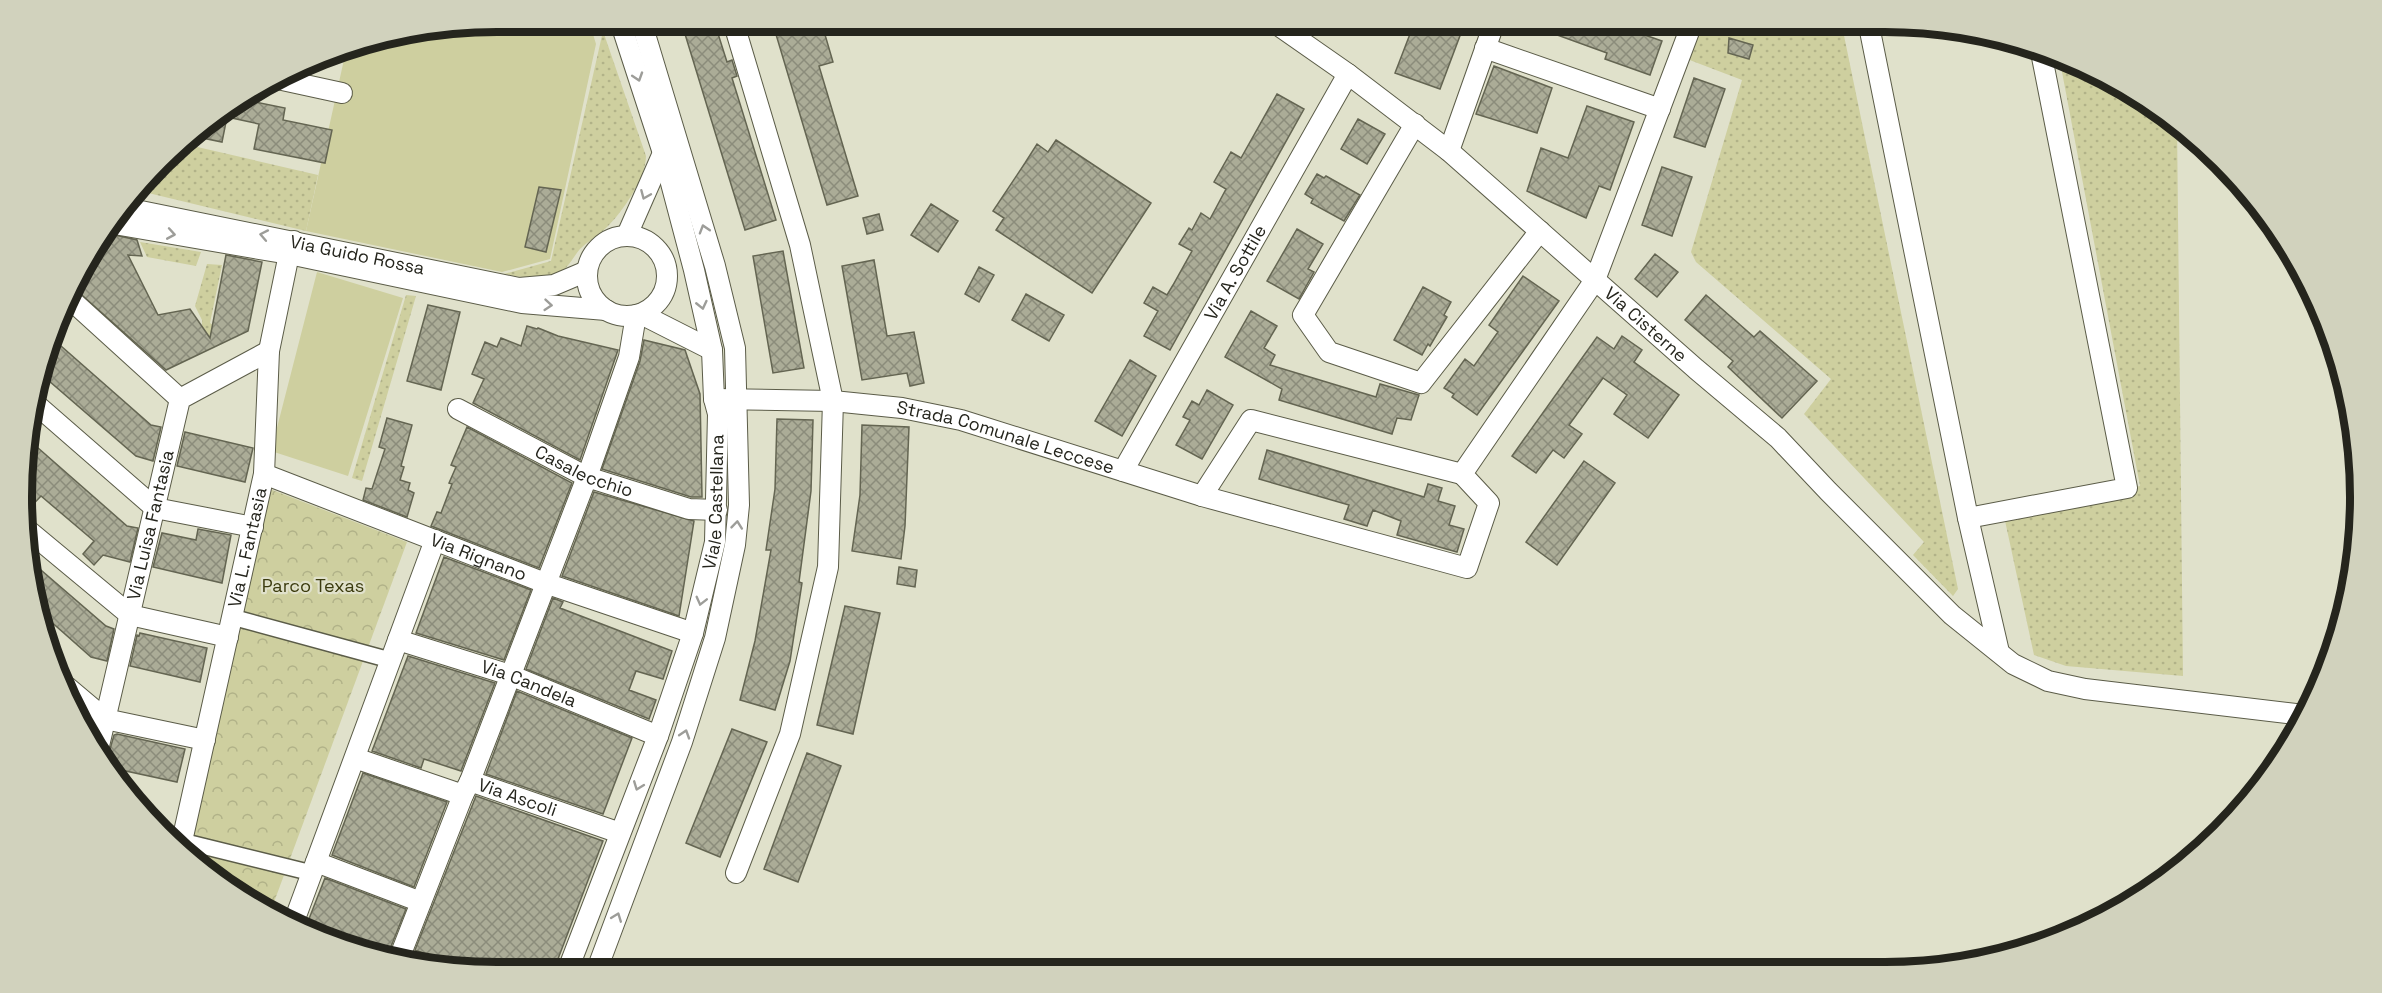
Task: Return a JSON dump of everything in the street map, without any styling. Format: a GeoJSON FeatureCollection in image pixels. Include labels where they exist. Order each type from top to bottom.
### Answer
{"type":"FeatureCollection","features":[{"type":"Feature","properties":{"kind":"street","name":"Viale Castellana"},"geometry":{"type":"LineString","coordinates":[[571,962],[658,736],[693,633],[715,542],[717,510],[718,414],[714,399],[712,350],[694,270],[663,153],[624,32]]}},
{"type":"Feature","properties":{"kind":"street"},"geometry":{"type":"LineString","coordinates":[[600,962],[682,742],[715,638],[735,545],[739,505],[735,348],[715,266],[644,32]]}},
{"type":"Feature","properties":{"kind":"street"},"geometry":{"type":"LineString","coordinates":[[736,32],[800,245],[833,401],[828,567],[790,734],[736,873]]}},
{"type":"Feature","properties":{"kind":"street","name":"Via Cisterne"},"geometry":{"type":"LineString","coordinates":[[1288,32],[1348,74],[1449,151],[1778,438],[1952,615],[2013,664],[2048,681],[2085,689],[2296,714]]}},
{"type":"Feature","properties":{"kind":"street"},"geometry":{"type":"LineString","coordinates":[[1449,151],[1491,32]]}},
{"type":"Feature","properties":{"kind":"street"},"geometry":{"type":"LineString","coordinates":[[1202,496],[1251,420],[1462,474],[1595,280],[1690,32]]}},
{"type":"Feature","properties":{"kind":"street"},"geometry":{"type":"LineString","coordinates":[[1870,32],[1968,518],[1999,652]]}},
{"type":"Feature","properties":{"kind":"street"},"geometry":{"type":"LineString","coordinates":[[1485,48],[1660,109]]}},
{"type":"Feature","properties":{"kind":"street"},"geometry":{"type":"LineString","coordinates":[[1968,518],[2127,488],[2042,59]]}},
{"type":"Feature","properties":{"kind":"street","name":"Via A. Sottile"},"geometry":{"type":"LineString","coordinates":[[1123,471],[1348,74]]}},
{"type":"Feature","properties":{"kind":"street"},"geometry":{"type":"LineString","coordinates":[[287,81],[342,93]]}},
{"type":"Feature","properties":{"kind":"street"},"geometry":{"type":"LineString","coordinates":[[1415,124],[1303,315],[1329,352],[1421,383],[1540,231]]}},
{"type":"Feature","properties":{"kind":"street"},"geometry":{"type":"LineString","coordinates":[[627,235],[663,153]]}},
{"type":"Feature","properties":{"kind":"street","name":"Via Guido Rossa"},"geometry":{"type":"LineString","coordinates":[[131,209],[291,248],[519,288],[554,285],[587,271]]}},
{"type":"Feature","properties":{"kind":"street"},"geometry":{"type":"LineString","coordinates":[[120,225],[291,248],[522,303],[606,310],[617,315],[638,314],[712,350]]}},
{"type":"Feature","properties":{"kind":"street"},"geometry":{"type":"LineString","coordinates":[[402,952],[586,477],[629,357],[638,314],[659,300],[667,279],[663,257],[648,241],[627,235],[604,242],[590,260],[587,271],[590,293],[606,310]]}},
{"type":"Feature","properties":{"kind":"street","name":"Via L. Fantasia"},"geometry":{"type":"LineString","coordinates":[[180,836],[205,740],[264,474],[269,351],[291,248]]}},
{"type":"Feature","properties":{"kind":"street"},"geometry":{"type":"LineString","coordinates":[[666,268],[694,270],[715,266]]}},
{"type":"Feature","properties":{"kind":"street"},"geometry":{"type":"LineString","coordinates":[[74,303],[180,399],[269,351]]}},
{"type":"Feature","properties":{"kind":"street","name":"Via Luisa Fantasia"},"geometry":{"type":"LineString","coordinates":[[100,739],[180,399]]}},
{"type":"Feature","properties":{"kind":"street","name":"Strada Comunale Leccese"},"geometry":{"type":"LineString","coordinates":[[714,399],[833,401],[902,408],[961,420],[1202,496],[1467,568],[1489,503],[1462,474]]}},
{"type":"Feature","properties":{"kind":"street"},"geometry":{"type":"LineString","coordinates":[[40,407],[155,508],[253,527]]}},
{"type":"Feature","properties":{"kind":"street","name":"Casalecchio"},"geometry":{"type":"LineString","coordinates":[[458,409],[586,477],[688,509],[717,510]]}},
{"type":"Feature","properties":{"kind":"street","name":"Via Rignano"},"geometry":{"type":"LineString","coordinates":[[264,474],[545,583],[693,633]]}},
{"type":"Feature","properties":{"kind":"street"},"geometry":{"type":"LineString","coordinates":[[33,533],[130,615],[228,637]]}},
{"type":"Feature","properties":{"kind":"street"},"geometry":{"type":"LineString","coordinates":[[296,916],[435,540]]}},
{"type":"Feature","properties":{"kind":"street"},"geometry":{"type":"LineString","coordinates":[[232,617],[390,660]]}},
{"type":"Feature","properties":{"kind":"street","name":"Via Candela"},"geometry":{"type":"LineString","coordinates":[[398,640],[510,675],[658,736]]}},
{"type":"Feature","properties":{"kind":"street"},"geometry":{"type":"LineString","coordinates":[[76,694],[105,719],[205,740]]}},
{"type":"Feature","properties":{"kind":"street","name":"Via Ascoli"},"geometry":{"type":"LineString","coordinates":[[355,758],[620,833]]}},
{"type":"Feature","properties":{"kind":"street"},"geometry":{"type":"LineString","coordinates":[[189,845],[314,868],[422,902]]}},
{"type":"Feature","properties":{"kind":"green space"},"geometry":{"type":"Polygon","coordinates":[[[466,32],[592,32],[596,44],[550,259],[502,272],[306,231],[345,57],[376,47],[436,35],[466,32]]]}},
{"type":"Feature","properties":{"kind":"green space"},"geometry":{"type":"Polygon","coordinates":[[[603,32],[646,156],[645,165],[638,184],[619,214],[603,231],[580,249],[559,274],[536,278],[504,274],[551,261],[603,32]]]}},
{"type":"Feature","properties":{"kind":"green space"},"geometry":{"type":"Polygon","coordinates":[[[1697,32],[1843,32],[1958,589],[1953,596],[1913,555],[1924,542],[1804,414],[1831,379],[1696,262],[1691,252],[1742,80],[1687,59],[1697,32]]]}},
{"type":"Feature","properties":{"kind":"green space"},"geometry":{"type":"Polygon","coordinates":[[[2061,66],[2118,94],[2177,135],[2183,676],[2066,666],[2034,655],[2004,516],[2140,486],[2061,66]]]}},
{"type":"Feature","properties":{"kind":"green space"},"geometry":{"type":"Polygon","coordinates":[[[192,146],[318,175],[306,231],[145,192],[192,146]]]}},
{"type":"Feature","properties":{"kind":"green space"},"geometry":{"type":"Polygon","coordinates":[[[140,242],[201,252],[196,266],[147,257],[140,242]]]}},
{"type":"Feature","properties":{"kind":"green space"},"geometry":{"type":"Polygon","coordinates":[[[207,264],[222,265],[210,323],[222,331],[202,340],[202,320],[195,306],[207,264]]]}},
{"type":"Feature","properties":{"kind":"green space"},"geometry":{"type":"Polygon","coordinates":[[[317,272],[403,298],[348,476],[271,451],[317,272]]]}},
{"type":"Feature","properties":{"kind":"green space"},"geometry":{"type":"Polygon","coordinates":[[[406,295],[416,296],[362,481],[352,478],[406,295]]]}},
{"type":"Feature","properties":{"kind":"green space","name":"Parco Texas"},"geometry":{"type":"Polygon","coordinates":[[[262,486],[407,542],[273,904],[238,883],[186,842],[262,486]]]}},
{"type":"Feature","properties":{"kind":"building"},"geometry":{"type":"Polygon","coordinates":[[[684,32],[717,32],[727,62],[732,60],[737,76],[732,78],[776,220],[745,230],[684,32]]]}},
{"type":"Feature","properties":{"kind":"building"},"geometry":{"type":"Polygon","coordinates":[[[775,32],[824,32],[833,62],[819,66],[858,196],[827,205],[775,32]]]}},
{"type":"Feature","properties":{"kind":"building"},"geometry":{"type":"Polygon","coordinates":[[[1411,32],[1461,32],[1440,89],[1395,73],[1411,32]]]}},
{"type":"Feature","properties":{"kind":"building"},"geometry":{"type":"Polygon","coordinates":[[[1549,32],[1636,32],[1662,41],[1650,75],[1605,59],[1607,53],[1549,32]]]}},
{"type":"Feature","properties":{"kind":"building"},"geometry":{"type":"Polygon","coordinates":[[[1729,38],[1753,45],[1749,59],[1728,53],[1729,38]]]}},
{"type":"Feature","properties":{"kind":"building"},"geometry":{"type":"Polygon","coordinates":[[[1494,66],[1552,88],[1537,133],[1476,114],[1494,66]]]}},
{"type":"Feature","properties":{"kind":"building"},"geometry":{"type":"Polygon","coordinates":[[[1694,78],[1725,89],[1705,147],[1674,137],[1694,78]]]}},
{"type":"Feature","properties":{"kind":"building"},"geometry":{"type":"Polygon","coordinates":[[[1277,94],[1304,109],[1170,350],[1144,336],[1158,311],[1144,303],[1153,287],[1167,295],[1192,251],[1179,244],[1189,228],[1192,230],[1201,213],[1210,219],[1226,189],[1214,182],[1231,152],[1241,158],[1277,94]]]}},
{"type":"Feature","properties":{"kind":"building"},"geometry":{"type":"Polygon","coordinates":[[[252,101],[285,108],[283,120],[332,130],[325,163],[254,149],[259,124],[228,117],[252,101]]]}},
{"type":"Feature","properties":{"kind":"building"},"geometry":{"type":"Polygon","coordinates":[[[1587,106],[1634,122],[1610,190],[1599,186],[1586,218],[1527,191],[1541,148],[1568,158],[1587,106]]]}},
{"type":"Feature","properties":{"kind":"building"},"geometry":{"type":"Polygon","coordinates":[[[227,118],[222,142],[201,138],[227,118]]]}},
{"type":"Feature","properties":{"kind":"building"},"geometry":{"type":"Polygon","coordinates":[[[1358,119],[1385,134],[1367,164],[1341,149],[1358,119]]]}},
{"type":"Feature","properties":{"kind":"building"},"geometry":{"type":"Polygon","coordinates":[[[1056,140],[1151,203],[1092,293],[996,230],[1004,218],[993,211],[1037,144],[1048,152],[1056,140]]]}},
{"type":"Feature","properties":{"kind":"building"},"geometry":{"type":"Polygon","coordinates":[[[1662,167],[1692,177],[1672,236],[1642,225],[1662,167]]]}},
{"type":"Feature","properties":{"kind":"building"},"geometry":{"type":"Polygon","coordinates":[[[1317,174],[1324,178],[1326,176],[1360,195],[1344,221],[1311,203],[1313,199],[1305,194],[1317,174]]]}},
{"type":"Feature","properties":{"kind":"building"},"geometry":{"type":"Polygon","coordinates":[[[539,187],[561,190],[546,252],[525,247],[539,187]]]}},
{"type":"Feature","properties":{"kind":"building"},"geometry":{"type":"Polygon","coordinates":[[[931,204],[958,221],[938,252],[911,235],[931,204]]]}},
{"type":"Feature","properties":{"kind":"building"},"geometry":{"type":"Polygon","coordinates":[[[879,214],[883,230],[867,234],[863,218],[879,214]]]}},
{"type":"Feature","properties":{"kind":"building"},"geometry":{"type":"Polygon","coordinates":[[[1297,229],[1323,244],[1308,269],[1314,272],[1299,299],[1267,281],[1297,229]]]}},
{"type":"Feature","properties":{"kind":"building"},"geometry":{"type":"Polygon","coordinates":[[[113,234],[137,240],[142,256],[128,255],[158,315],[190,309],[210,338],[226,255],[262,262],[248,331],[166,370],[79,292],[113,234]]]}},
{"type":"Feature","properties":{"kind":"building"},"geometry":{"type":"Polygon","coordinates":[[[783,251],[804,368],[773,373],[753,256],[783,251]]]}},
{"type":"Feature","properties":{"kind":"building"},"geometry":{"type":"Polygon","coordinates":[[[1655,254],[1678,272],[1657,297],[1635,279],[1655,254]]]}},
{"type":"Feature","properties":{"kind":"building"},"geometry":{"type":"Polygon","coordinates":[[[874,260],[887,336],[914,332],[924,383],[910,386],[907,373],[862,380],[842,266],[874,260]]]}},
{"type":"Feature","properties":{"kind":"building"},"geometry":{"type":"Polygon","coordinates":[[[979,267],[994,275],[979,302],[965,294],[979,267]]]}},
{"type":"Feature","properties":{"kind":"building"},"geometry":{"type":"Polygon","coordinates":[[[1523,276],[1559,301],[1477,415],[1452,397],[1454,394],[1444,388],[1465,359],[1474,366],[1498,332],[1489,325],[1523,276]]]}},
{"type":"Feature","properties":{"kind":"building"},"geometry":{"type":"Polygon","coordinates":[[[1423,287],[1451,302],[1444,315],[1447,317],[1422,355],[1394,340],[1423,287]]]}},
{"type":"Feature","properties":{"kind":"building"},"geometry":{"type":"Polygon","coordinates":[[[1026,294],[1064,315],[1049,341],[1012,320],[1026,294]]]}},
{"type":"Feature","properties":{"kind":"building"},"geometry":{"type":"Polygon","coordinates":[[[1706,295],[1754,337],[1760,331],[1817,381],[1782,418],[1728,367],[1733,361],[1685,320],[1706,295]]]}},
{"type":"Feature","properties":{"kind":"building"},"geometry":{"type":"Polygon","coordinates":[[[428,305],[460,312],[441,390],[407,381],[428,305]]]}},
{"type":"Feature","properties":{"kind":"building"},"geometry":{"type":"Polygon","coordinates":[[[1251,311],[1277,326],[1264,348],[1275,355],[1270,365],[1376,397],[1380,384],[1419,395],[1411,420],[1397,418],[1392,434],[1279,400],[1282,389],[1225,357],[1251,311]]]}},
{"type":"Feature","properties":{"kind":"building"},"geometry":{"type":"Polygon","coordinates":[[[527,326],[618,350],[580,460],[473,403],[484,379],[472,374],[485,342],[497,347],[501,338],[521,346],[527,326]]]}},
{"type":"Feature","properties":{"kind":"building"},"geometry":{"type":"Polygon","coordinates":[[[1622,336],[1642,350],[1634,362],[1679,395],[1648,438],[1614,414],[1627,395],[1603,378],[1569,425],[1582,434],[1564,458],[1553,450],[1536,473],[1512,456],[1597,337],[1614,349],[1622,336]]]}},
{"type":"Feature","properties":{"kind":"building"},"geometry":{"type":"Polygon","coordinates":[[[644,340],[685,350],[700,394],[702,497],[691,497],[602,469],[640,361],[644,340]]]}},
{"type":"Feature","properties":{"kind":"building"},"geometry":{"type":"Polygon","coordinates":[[[61,346],[151,425],[161,427],[153,461],[136,456],[46,379],[56,349],[57,350],[61,346]]]}},
{"type":"Feature","properties":{"kind":"building"},"geometry":{"type":"Polygon","coordinates":[[[1130,360],[1156,376],[1122,436],[1095,421],[1130,360]]]}},
{"type":"Feature","properties":{"kind":"building"},"geometry":{"type":"Polygon","coordinates":[[[1207,390],[1233,405],[1202,459],[1176,445],[1190,420],[1183,417],[1192,401],[1199,405],[1207,390]]]}},
{"type":"Feature","properties":{"kind":"building"},"geometry":{"type":"Polygon","coordinates":[[[387,418],[412,425],[401,466],[404,467],[400,480],[410,483],[408,490],[414,493],[407,517],[363,500],[366,488],[372,489],[385,449],[379,447],[387,418]]]}},
{"type":"Feature","properties":{"kind":"building"},"geometry":{"type":"Polygon","coordinates":[[[777,419],[813,420],[811,491],[799,582],[802,583],[790,661],[775,710],[740,700],[755,641],[771,550],[766,550],[775,489],[777,419]]]}},
{"type":"Feature","properties":{"kind":"building"},"geometry":{"type":"Polygon","coordinates":[[[862,425],[909,427],[905,526],[901,559],[852,551],[860,495],[862,425]]]}},
{"type":"Feature","properties":{"kind":"building"},"geometry":{"type":"Polygon","coordinates":[[[467,427],[572,483],[539,568],[431,526],[437,512],[441,513],[452,484],[449,483],[456,467],[451,465],[467,427]]]}},
{"type":"Feature","properties":{"kind":"building"},"geometry":{"type":"Polygon","coordinates":[[[185,432],[253,448],[245,482],[177,466],[185,432]]]}},
{"type":"Feature","properties":{"kind":"building"},"geometry":{"type":"Polygon","coordinates":[[[37,447],[127,526],[138,528],[130,562],[103,555],[94,565],[83,554],[94,541],[41,496],[32,506],[32,466],[34,451],[37,447]]]}},
{"type":"Feature","properties":{"kind":"building"},"geometry":{"type":"Polygon","coordinates":[[[1267,450],[1424,497],[1428,484],[1442,488],[1438,501],[1455,506],[1449,525],[1464,529],[1457,552],[1397,535],[1401,521],[1373,510],[1367,526],[1344,519],[1349,505],[1259,479],[1267,450]]]}},
{"type":"Feature","properties":{"kind":"building"},"geometry":{"type":"Polygon","coordinates":[[[1584,461],[1615,483],[1557,565],[1526,542],[1584,461]]]}},
{"type":"Feature","properties":{"kind":"building"},"geometry":{"type":"Polygon","coordinates":[[[594,492],[694,521],[679,616],[562,576],[594,492]]]}},
{"type":"Feature","properties":{"kind":"building"},"geometry":{"type":"Polygon","coordinates":[[[198,529],[231,535],[222,583],[153,567],[162,533],[196,540],[198,529]]]}},
{"type":"Feature","properties":{"kind":"building"},"geometry":{"type":"Polygon","coordinates":[[[444,557],[531,590],[504,660],[416,633],[444,557]]]}},
{"type":"Feature","properties":{"kind":"building"},"geometry":{"type":"Polygon","coordinates":[[[37,566],[106,626],[114,629],[107,661],[91,657],[47,618],[37,566]]]}},
{"type":"Feature","properties":{"kind":"building"},"geometry":{"type":"Polygon","coordinates":[[[899,567],[917,570],[915,587],[897,584],[899,567]]]}},
{"type":"Feature","properties":{"kind":"building"},"geometry":{"type":"Polygon","coordinates":[[[553,598],[563,602],[560,608],[672,651],[663,679],[636,671],[629,690],[656,700],[649,719],[526,669],[553,598]]]}},
{"type":"Feature","properties":{"kind":"building"},"geometry":{"type":"Polygon","coordinates":[[[845,606],[880,613],[853,734],[817,725],[845,606]]]}},
{"type":"Feature","properties":{"kind":"building"},"geometry":{"type":"Polygon","coordinates":[[[140,633],[207,648],[200,682],[130,666],[137,635],[139,636],[140,633]]]}},
{"type":"Feature","properties":{"kind":"building"},"geometry":{"type":"Polygon","coordinates":[[[408,656],[495,683],[461,771],[424,759],[421,768],[372,751],[408,656]]]}},
{"type":"Feature","properties":{"kind":"building"},"geometry":{"type":"Polygon","coordinates":[[[517,691],[632,738],[603,814],[486,774],[517,691]]]}},
{"type":"Feature","properties":{"kind":"building"},"geometry":{"type":"Polygon","coordinates":[[[732,729],[767,742],[720,857],[686,843],[732,729]]]}},
{"type":"Feature","properties":{"kind":"building"},"geometry":{"type":"Polygon","coordinates":[[[114,735],[185,749],[177,782],[121,770],[109,753],[114,735]]]}},
{"type":"Feature","properties":{"kind":"building"},"geometry":{"type":"Polygon","coordinates":[[[807,753],[841,766],[798,882],[764,869],[807,753]]]}},
{"type":"Feature","properties":{"kind":"building"},"geometry":{"type":"Polygon","coordinates":[[[363,773],[447,802],[414,887],[332,855],[363,773]]]}},
{"type":"Feature","properties":{"kind":"building"},"geometry":{"type":"Polygon","coordinates":[[[476,796],[603,841],[557,962],[466,961],[437,958],[415,950],[476,796]]]}},
{"type":"Feature","properties":{"kind":"building"},"geometry":{"type":"Polygon","coordinates":[[[325,878],[406,909],[390,949],[347,937],[308,921],[325,878]]]}}]}
